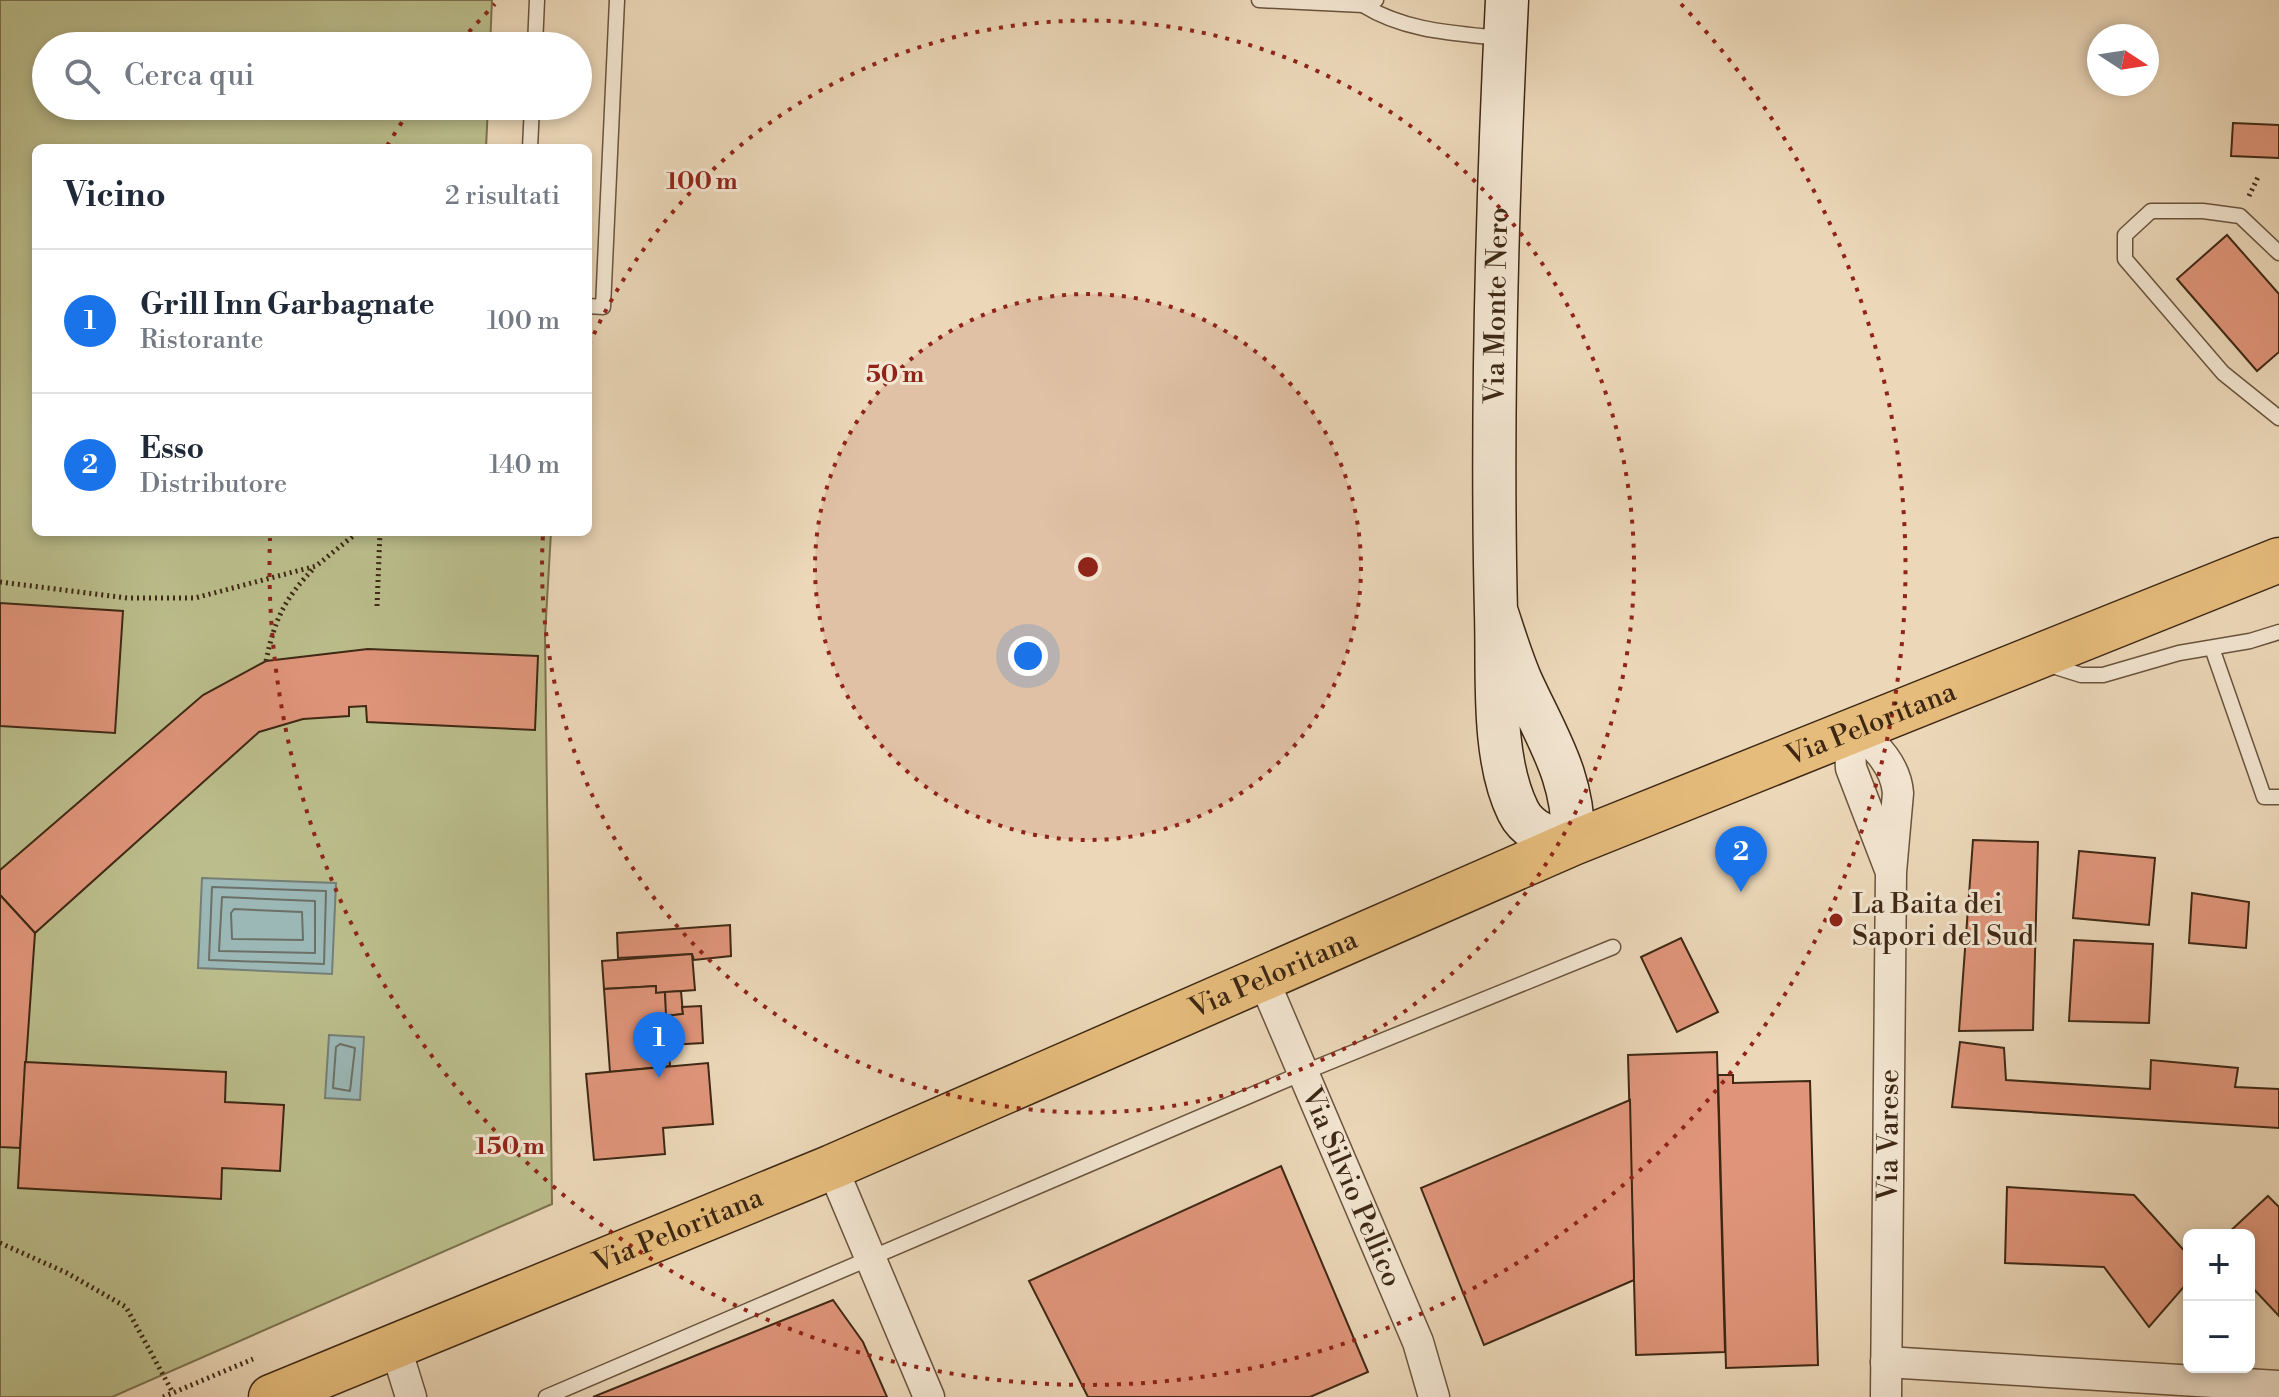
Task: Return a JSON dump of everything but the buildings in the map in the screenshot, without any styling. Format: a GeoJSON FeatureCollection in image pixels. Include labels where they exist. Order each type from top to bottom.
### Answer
{"type":"FeatureCollection","features":[{"type":"Feature","properties":{"kind":"main road","name":"Via Peloritana"},"geometry":{"type":"LineString","coordinates":[[271,1397],[832,1167],[1264,981],[1573,843],[2279,560]]}},
{"type":"Feature","properties":{"kind":"street","name":"Via Monte Nero"},"geometry":{"type":"LineString","coordinates":[[1496,610],[1519,678],[1563,767],[1574,812],[1573,843],[1532,829],[1518,813],[1506,778],[1499,715],[1492,488],[1506,19]]}},
{"type":"Feature","properties":{"kind":"street","name":"Via Varese"},"geometry":{"type":"LineString","coordinates":[[1856,729],[1851,768],[1891,872],[1886,1397]]}},
{"type":"Feature","properties":{"kind":"street","name":"Via Silvio Pellico"},"geometry":{"type":"LineString","coordinates":[[1264,981],[1418,1342],[1434,1397]]}},
{"type":"Feature","properties":{"kind":"street"},"geometry":{"type":"LineString","coordinates":[[832,1167],[929,1397]]}},
{"type":"Feature","properties":{"kind":"street"},"geometry":{"type":"LineString","coordinates":[[395,1345],[411,1397]]}},
{"type":"Feature","properties":{"kind":"street"},"geometry":{"type":"LineString","coordinates":[[1886,1362],[2279,1386]]}},
{"type":"Feature","properties":{"kind":"lane"},"geometry":{"type":"LineString","coordinates":[[536,32],[537,0]]}},
{"type":"Feature","properties":{"kind":"lane"},"geometry":{"type":"LineString","coordinates":[[592,306],[603,307],[617,0]]}},
{"type":"Feature","properties":{"kind":"lane"},"geometry":{"type":"LineString","coordinates":[[1259,0],[1369,3],[1389,21],[1432,30],[1506,19]]}},
{"type":"Feature","properties":{"kind":"lane"},"geometry":{"type":"LineString","coordinates":[[530,144],[531,120]]}},
{"type":"Feature","properties":{"kind":"lane"},"geometry":{"type":"LineString","coordinates":[[2279,253],[2240,216],[2203,211],[2151,211],[2125,235],[2125,259],[2223,373],[2279,418]]}},
{"type":"Feature","properties":{"kind":"lane"},"geometry":{"type":"LineString","coordinates":[[2030,658],[2081,675],[2103,675],[2179,653],[2279,632]]}},
{"type":"Feature","properties":{"kind":"lane"},"geometry":{"type":"LineString","coordinates":[[2212,648],[2264,797],[2279,797]]}},
{"type":"Feature","properties":{"kind":"lane"},"geometry":{"type":"LineString","coordinates":[[546,1397],[1305,1072],[1613,947]]}},
{"type":"Feature","properties":{"kind":"path"},"geometry":{"type":"LineString","coordinates":[[266,661],[274,623],[292,591],[316,566],[353,536]]}},
{"type":"Feature","properties":{"kind":"path"},"geometry":{"type":"LineString","coordinates":[[377,606],[380,536]]}},
{"type":"Feature","properties":{"kind":"path"},"geometry":{"type":"LineString","coordinates":[[0,582],[127,598],[195,598],[316,566]]}},
{"type":"Feature","properties":{"kind":"path"},"geometry":{"type":"LineString","coordinates":[[0,1243],[67,1273],[126,1307],[173,1393]]}},
{"type":"Feature","properties":{"kind":"path"},"geometry":{"type":"LineString","coordinates":[[163,1397],[260,1355]]}},
{"type":"Feature","properties":{"kind":"green space"},"geometry":{"type":"Polygon","coordinates":[[[0,0],[492,0],[491,32],[32,32],[32,120],[487,120],[486,144],[32,144],[32,536],[551,536],[545,635],[552,1204],[112,1397],[0,1397],[0,0]]]}},
{"type":"Feature","properties":{"kind":"water"},"geometry":{"type":"Polygon","coordinates":[[[202,878],[336,883],[332,974],[198,968],[202,878]]]}},
{"type":"Feature","properties":{"kind":"water"},"geometry":{"type":"Polygon","coordinates":[[[329,1035],[364,1037],[360,1100],[325,1098],[329,1035]]]}},
{"type":"Feature","properties":{"kind":"place","name":"Esso"},"geometry":{"type":"Point","coordinates":[1741,892]}},
{"type":"Feature","properties":{"kind":"place","name":"La Baita dei Sapori del Sud"},"geometry":{"type":"Point","coordinates":[1836,920]}},
{"type":"Feature","properties":{"kind":"place","name":"Grill Inn Garbagnate"},"geometry":{"type":"Point","coordinates":[659,1078]}}]}
